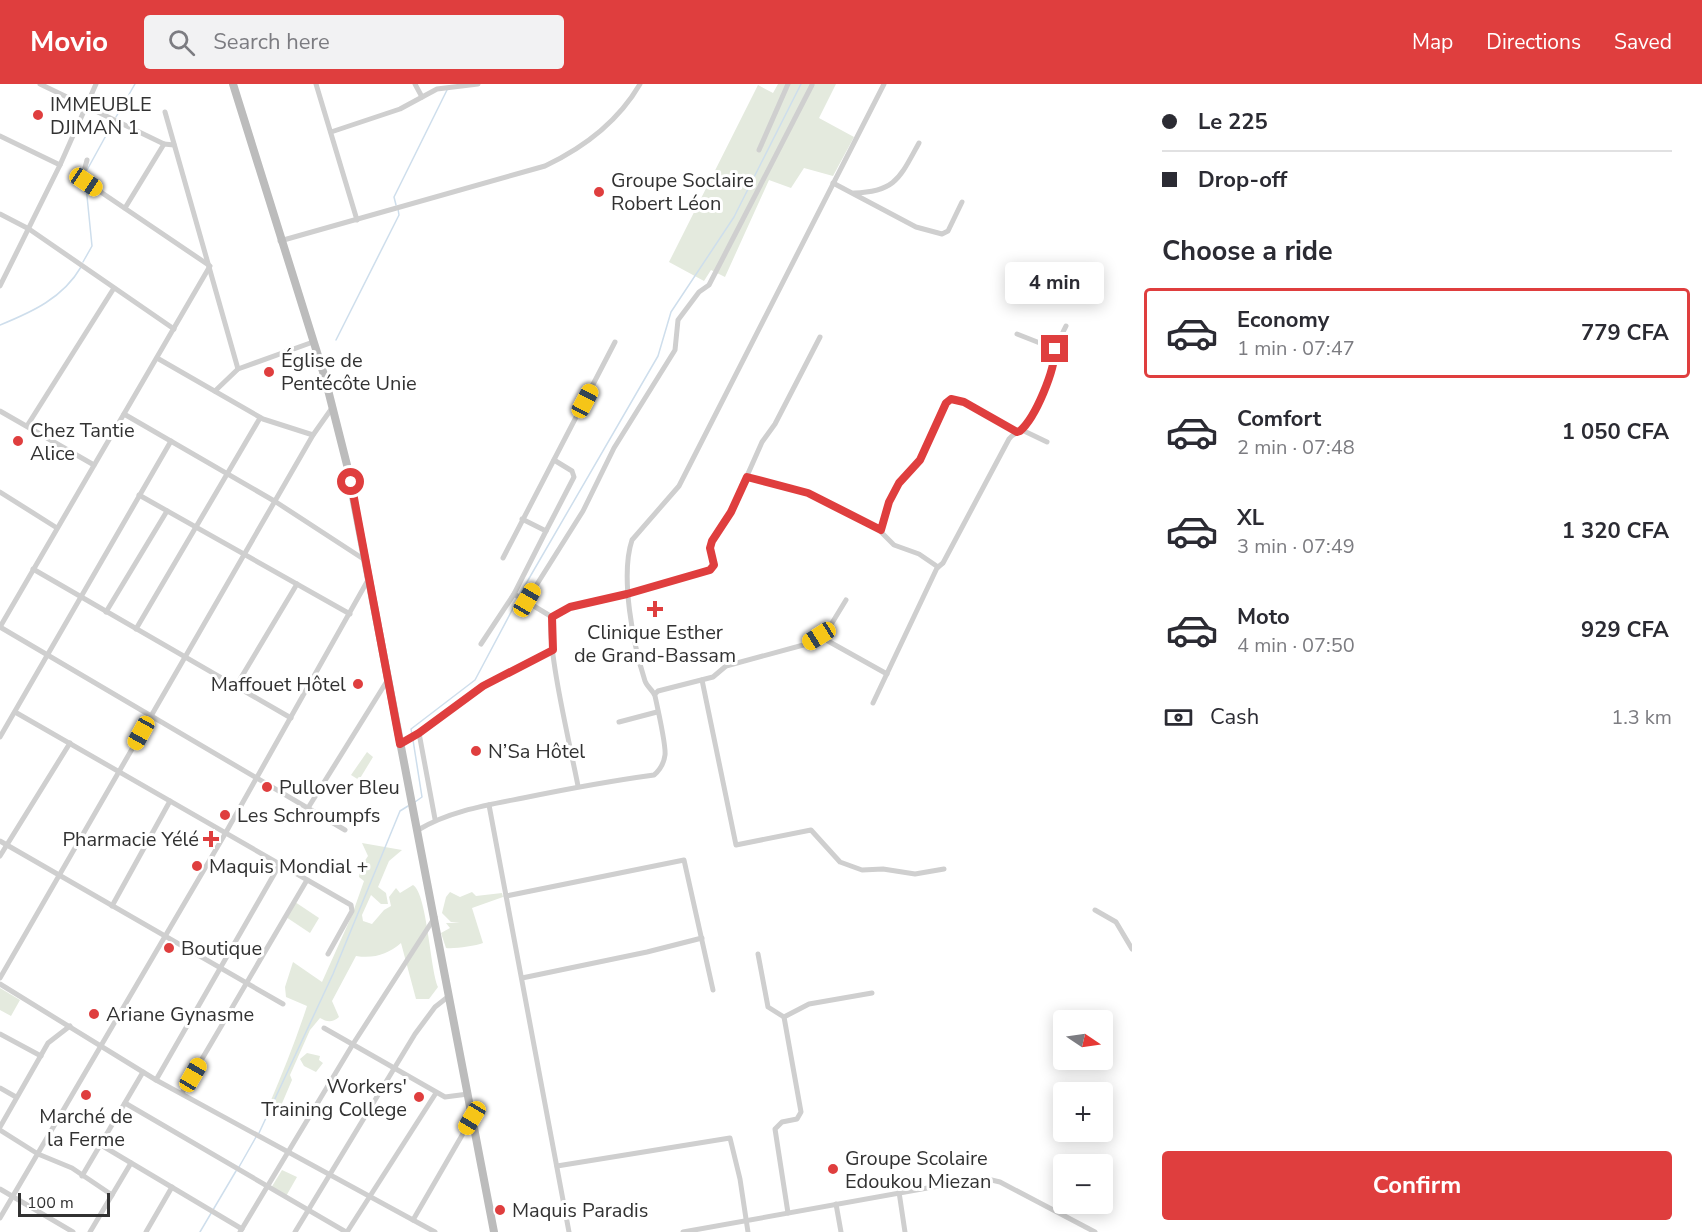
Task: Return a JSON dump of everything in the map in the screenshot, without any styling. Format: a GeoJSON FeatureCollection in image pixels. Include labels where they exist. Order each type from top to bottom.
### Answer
{"type":"FeatureCollection","features":[{"type":"Feature","properties":{"kind":"main road"},"geometry":{"type":"LineString","coordinates":[[233,84],[333,406],[435,917],[494,1232]]}},
{"type":"Feature","properties":{"kind":"street"},"geometry":{"type":"LineString","coordinates":[[40,84],[164,144],[174,146]]}},
{"type":"Feature","properties":{"kind":"street"},"geometry":{"type":"LineString","coordinates":[[0,286],[60,165],[96,84]]}},
{"type":"Feature","properties":{"kind":"street"},"geometry":{"type":"LineString","coordinates":[[316,84],[357,220]]}},
{"type":"Feature","properties":{"kind":"street"},"geometry":{"type":"LineString","coordinates":[[415,84],[422,98]]}},
{"type":"Feature","properties":{"kind":"street"},"geometry":{"type":"LineString","coordinates":[[331,132],[400,109],[445,87],[478,84]]}},
{"type":"Feature","properties":{"kind":"street"},"geometry":{"type":"LineString","coordinates":[[280,241],[545,166],[584,146],[610,123],[640,84]]}},
{"type":"Feature","properties":{"kind":"street"},"geometry":{"type":"LineString","coordinates":[[759,150],[788,84]]}},
{"type":"Feature","properties":{"kind":"street"},"geometry":{"type":"LineString","coordinates":[[418,830],[435,819],[489,805],[657,772],[665,753],[655,694],[645,681],[627,594],[626,567],[632,540],[679,486],[884,84]]}},
{"type":"Feature","properties":{"kind":"street"},"geometry":{"type":"LineString","coordinates":[[527,600],[583,511],[614,448],[675,350],[678,320],[699,292],[709,285],[812,85]]}},
{"type":"Feature","properties":{"kind":"street"},"geometry":{"type":"LineString","coordinates":[[165,112],[238,369]]}},
{"type":"Feature","properties":{"kind":"street"},"geometry":{"type":"LineString","coordinates":[[0,136],[60,165]]}},
{"type":"Feature","properties":{"kind":"street"},"geometry":{"type":"LineString","coordinates":[[854,193],[886,189],[902,173],[919,143]]}},
{"type":"Feature","properties":{"kind":"street"},"geometry":{"type":"LineString","coordinates":[[125,208],[164,144]]}},
{"type":"Feature","properties":{"kind":"street"},"geometry":{"type":"LineString","coordinates":[[87,160],[82,179],[210,266]]}},
{"type":"Feature","properties":{"kind":"street"},"geometry":{"type":"LineString","coordinates":[[833,183],[854,193],[862,201],[916,227],[942,234],[948,231],[962,202]]}},
{"type":"Feature","properties":{"kind":"street"},"geometry":{"type":"LineString","coordinates":[[0,214],[29,229],[174,329]]}},
{"type":"Feature","properties":{"kind":"street"},"geometry":{"type":"LineString","coordinates":[[210,266],[0,627],[47,656],[152,714],[345,830]]}},
{"type":"Feature","properties":{"kind":"street"},"geometry":{"type":"LineString","coordinates":[[27,426],[114,288]]}},
{"type":"Feature","properties":{"kind":"street"},"geometry":{"type":"LineString","coordinates":[[873,703],[938,567],[943,563],[1009,440],[1019,431],[1048,382],[1055,363],[1055,349],[1066,326]]}},
{"type":"Feature","properties":{"kind":"street"},"geometry":{"type":"LineString","coordinates":[[1017,334],[1055,349]]}},
{"type":"Feature","properties":{"kind":"street"},"geometry":{"type":"LineString","coordinates":[[552,617],[570,607],[627,594],[710,570],[714,565],[710,548],[712,541],[731,512],[762,441],[775,424],[820,337]]}},
{"type":"Feature","properties":{"kind":"street"},"geometry":{"type":"LineString","coordinates":[[215,391],[238,369],[313,342]]}},
{"type":"Feature","properties":{"kind":"street"},"geometry":{"type":"LineString","coordinates":[[502,558],[615,342]]}},
{"type":"Feature","properties":{"kind":"street"},"geometry":{"type":"LineString","coordinates":[[157,358],[260,418],[287,429],[313,435]]}},
{"type":"Feature","properties":{"kind":"street"},"geometry":{"type":"LineString","coordinates":[[881,530],[889,502],[899,483],[920,460],[946,403],[951,399],[964,402],[1019,431],[1047,442]]}},
{"type":"Feature","properties":{"kind":"street"},"geometry":{"type":"LineString","coordinates":[[0,978],[313,435],[333,406]]}},
{"type":"Feature","properties":{"kind":"street"},"geometry":{"type":"LineString","coordinates":[[0,411],[94,465]]}},
{"type":"Feature","properties":{"kind":"street"},"geometry":{"type":"LineString","coordinates":[[124,414],[276,502],[365,560]]}},
{"type":"Feature","properties":{"kind":"street"},"geometry":{"type":"LineString","coordinates":[[136,629],[260,418]]}},
{"type":"Feature","properties":{"kind":"street"},"geometry":{"type":"LineString","coordinates":[[0,737],[171,441]]}},
{"type":"Feature","properties":{"kind":"street"},"geometry":{"type":"LineString","coordinates":[[481,644],[514,594],[574,477],[572,471],[554,460]]}},
{"type":"Feature","properties":{"kind":"street"},"geometry":{"type":"LineString","coordinates":[[747,477],[808,493],[881,530],[894,545],[919,554],[938,567]]}},
{"type":"Feature","properties":{"kind":"street"},"geometry":{"type":"LineString","coordinates":[[0,492],[57,528]]}},
{"type":"Feature","properties":{"kind":"street"},"geometry":{"type":"LineString","coordinates":[[139,495],[350,614]]}},
{"type":"Feature","properties":{"kind":"street"},"geometry":{"type":"LineString","coordinates":[[106,612],[167,511]]}},
{"type":"Feature","properties":{"kind":"street"},"geometry":{"type":"LineString","coordinates":[[522,519],[546,531]]}},
{"type":"Feature","properties":{"kind":"street"},"geometry":{"type":"LineString","coordinates":[[33,569],[291,718]]}},
{"type":"Feature","properties":{"kind":"street"},"geometry":{"type":"LineString","coordinates":[[0,1218],[225,834],[368,580]]}},
{"type":"Feature","properties":{"kind":"street"},"geometry":{"type":"LineString","coordinates":[[236,686],[297,584]]}},
{"type":"Feature","properties":{"kind":"street"},"geometry":{"type":"LineString","coordinates":[[514,594],[552,617]]}},
{"type":"Feature","properties":{"kind":"street"},"geometry":{"type":"LineString","coordinates":[[655,694],[658,691],[713,677],[726,666],[783,653],[819,636],[832,623],[846,600]]}},
{"type":"Feature","properties":{"kind":"street"},"geometry":{"type":"LineString","coordinates":[[552,617],[553,650],[578,786]]}},
{"type":"Feature","properties":{"kind":"street"},"geometry":{"type":"LineString","coordinates":[[819,636],[887,674]]}},
{"type":"Feature","properties":{"kind":"street"},"geometry":{"type":"LineString","coordinates":[[400,744],[419,733],[483,686],[553,650]]}},
{"type":"Feature","properties":{"kind":"street"},"geometry":{"type":"LineString","coordinates":[[702,680],[736,845],[811,830],[840,862],[862,870],[883,869],[915,874],[944,869]]}},
{"type":"Feature","properties":{"kind":"street"},"geometry":{"type":"LineString","coordinates":[[308,808],[387,681]]}},
{"type":"Feature","properties":{"kind":"street"},"geometry":{"type":"LineString","coordinates":[[15,712],[352,907],[328,954]]}},
{"type":"Feature","properties":{"kind":"street"},"geometry":{"type":"LineString","coordinates":[[619,722],[657,712]]}},
{"type":"Feature","properties":{"kind":"street"},"geometry":{"type":"LineString","coordinates":[[419,733],[435,819]]}},
{"type":"Feature","properties":{"kind":"street"},"geometry":{"type":"LineString","coordinates":[[0,856],[70,743]]}},
{"type":"Feature","properties":{"kind":"street"},"geometry":{"type":"LineString","coordinates":[[112,906],[170,801]]}},
{"type":"Feature","properties":{"kind":"street"},"geometry":{"type":"LineString","coordinates":[[489,805],[569,1232]]}},
{"type":"Feature","properties":{"kind":"street"},"geometry":{"type":"LineString","coordinates":[[0,841],[283,1004]]}},
{"type":"Feature","properties":{"kind":"street"},"geometry":{"type":"LineString","coordinates":[[506,896],[684,860],[713,990]]}},
{"type":"Feature","properties":{"kind":"street"},"geometry":{"type":"LineString","coordinates":[[156,1080],[280,864]]}},
{"type":"Feature","properties":{"kind":"street"},"geometry":{"type":"LineString","coordinates":[[182,1094],[307,880]]}},
{"type":"Feature","properties":{"kind":"street"},"geometry":{"type":"LineString","coordinates":[[1095,910],[1116,922],[1132,949]]}},
{"type":"Feature","properties":{"kind":"street"},"geometry":{"type":"LineString","coordinates":[[101,1145],[241,1231],[353,1044],[435,917]]}},
{"type":"Feature","properties":{"kind":"street"},"geometry":{"type":"LineString","coordinates":[[522,978],[657,950],[702,938]]}},
{"type":"Feature","properties":{"kind":"street"},"geometry":{"type":"LineString","coordinates":[[758,954],[768,1007],[784,1017],[801,1112],[797,1119],[782,1122],[775,1129],[788,1212]]}},
{"type":"Feature","properties":{"kind":"street"},"geometry":{"type":"LineString","coordinates":[[0,984],[156,1080],[435,1232]]}},
{"type":"Feature","properties":{"kind":"street"},"geometry":{"type":"LineString","coordinates":[[784,1017],[809,1004],[872,993]]}},
{"type":"Feature","properties":{"kind":"street"},"geometry":{"type":"LineString","coordinates":[[295,1232],[427,1017],[449,996]]}},
{"type":"Feature","properties":{"kind":"street"},"geometry":{"type":"LineString","coordinates":[[70,1026],[51,1039],[16,1097],[0,1129],[38,1154],[64,1164],[112,1195]]}},
{"type":"Feature","properties":{"kind":"street"},"geometry":{"type":"LineString","coordinates":[[324,1028],[436,1093],[451,1098],[468,1094]]}},
{"type":"Feature","properties":{"kind":"street"},"geometry":{"type":"LineString","coordinates":[[0,1034],[41,1056]]}},
{"type":"Feature","properties":{"kind":"street"},"geometry":{"type":"LineString","coordinates":[[82,1176],[143,1072]]}},
{"type":"Feature","properties":{"kind":"street"},"geometry":{"type":"LineString","coordinates":[[0,1088],[16,1097]]}},
{"type":"Feature","properties":{"kind":"street"},"geometry":{"type":"LineString","coordinates":[[125,1102],[267,1188],[347,1232],[436,1093]]}},
{"type":"Feature","properties":{"kind":"street"},"geometry":{"type":"LineString","coordinates":[[413,1220],[472,1118]]}},
{"type":"Feature","properties":{"kind":"street"},"geometry":{"type":"LineString","coordinates":[[557,1166],[730,1138],[740,1179],[748,1232]]}},
{"type":"Feature","properties":{"kind":"street"},"geometry":{"type":"LineString","coordinates":[[90,1232],[131,1163]]}},
{"type":"Feature","properties":{"kind":"street"},"geometry":{"type":"LineString","coordinates":[[683,1232],[899,1192],[990,1179],[1095,1232]]}},
{"type":"Feature","properties":{"kind":"street"},"geometry":{"type":"LineString","coordinates":[[146,1232],[172,1187]]}},
{"type":"Feature","properties":{"kind":"street"},"geometry":{"type":"LineString","coordinates":[[0,1189],[73,1232]]}},
{"type":"Feature","properties":{"kind":"street"},"geometry":{"type":"LineString","coordinates":[[899,1192],[905,1232]]}},
{"type":"Feature","properties":{"kind":"street"},"geometry":{"type":"LineString","coordinates":[[836,1204],[841,1232]]}},
{"type":"Feature","properties":{"kind":"shaded area"},"geometry":{"type":"Polygon","coordinates":[[[778,84],[836,84],[819,118],[854,137],[833,176],[804,168],[791,188],[769,180],[725,277],[711,270],[704,281],[669,262],[758,85],[773,93],[778,84]]]}},
{"type":"Feature","properties":{"kind":"shaded area"},"geometry":{"type":"Polygon","coordinates":[[[367,752],[373,757],[359,780],[351,775],[367,752]]]}},
{"type":"Feature","properties":{"kind":"shaded area"},"geometry":{"type":"Polygon","coordinates":[[[362,843],[402,850],[389,861],[378,887],[386,893],[388,904],[381,904],[371,895],[362,915],[363,921],[372,924],[384,910],[391,906],[389,897],[396,888],[400,893],[413,885],[422,902],[438,987],[429,999],[416,999],[401,943],[380,955],[356,956],[332,1001],[339,1017],[330,1021],[320,1018],[310,1030],[290,1075],[292,1080],[280,1108],[269,1105],[307,1006],[286,997],[285,987],[293,962],[322,982],[352,915],[364,881],[359,877],[360,868],[368,856],[362,843]]]}},
{"type":"Feature","properties":{"kind":"shaded area"},"geometry":{"type":"Polygon","coordinates":[[[450,892],[460,897],[472,892],[476,896],[502,893],[503,897],[472,908],[483,943],[446,948],[441,933],[450,928],[446,923],[460,923],[451,922],[442,913],[446,897],[450,892]]]}},
{"type":"Feature","properties":{"kind":"shaded area"},"geometry":{"type":"Polygon","coordinates":[[[295,902],[319,918],[310,933],[286,917],[295,902]]]}},
{"type":"Feature","properties":{"kind":"shaded area"},"geometry":{"type":"Polygon","coordinates":[[[0,988],[20,1000],[11,1016],[0,1010],[0,988]]]}},
{"type":"Feature","properties":{"kind":"shaded area"},"geometry":{"type":"Polygon","coordinates":[[[307,1053],[320,1056],[319,1060],[323,1063],[316,1072],[304,1066],[300,1059],[307,1053]]]}},
{"type":"Feature","properties":{"kind":"shaded area"},"geometry":{"type":"Polygon","coordinates":[[[282,1170],[297,1177],[285,1198],[271,1188],[282,1170]]]}},
{"type":"Feature","properties":{"kind":"waterway"},"geometry":{"type":"LineString","coordinates":[[116,117],[135,84]]}},
{"type":"Feature","properties":{"kind":"waterway"},"geometry":{"type":"LineString","coordinates":[[520,594],[658,356],[671,312],[734,217],[801,84]]}},
{"type":"Feature","properties":{"kind":"waterway"},"geometry":{"type":"LineString","coordinates":[[396,205],[394,197],[447,90]]}},
{"type":"Feature","properties":{"kind":"waterway"},"geometry":{"type":"LineString","coordinates":[[87,170],[114,121]]}},
{"type":"Feature","properties":{"kind":"waterway"},"geometry":{"type":"LineString","coordinates":[[83,262],[92,246],[86,186]]}},
{"type":"Feature","properties":{"kind":"waterway"},"geometry":{"type":"LineString","coordinates":[[336,340],[399,215],[398,209]]}},
{"type":"Feature","properties":{"kind":"waterway"},"geometry":{"type":"LineString","coordinates":[[0,325],[24,315],[56,296],[74,278],[81,267]]}},
{"type":"Feature","properties":{"kind":"waterway"},"geometry":{"type":"LineString","coordinates":[[412,735],[411,729],[475,680],[518,599]]}},
{"type":"Feature","properties":{"kind":"waterway"},"geometry":{"type":"LineString","coordinates":[[413,740],[422,797],[415,802]]}},
{"type":"Feature","properties":{"kind":"waterway"},"geometry":{"type":"LineString","coordinates":[[259,1133],[333,974],[400,811],[408,806]]}},
{"type":"Feature","properties":{"kind":"waterway"},"geometry":{"type":"LineString","coordinates":[[239,1167],[256,1137]]}},
{"type":"Feature","properties":{"kind":"waterway"},"geometry":{"type":"LineString","coordinates":[[200,1232],[236,1171]]}},
{"type":"Feature","properties":{"kind":"place","name":"IMMEUBLE DJIMAN 1"},"geometry":{"type":"Point","coordinates":[38,115]}},
{"type":"Feature","properties":{"kind":"place","name":"Groupe Soclaire Robert Léon"},"geometry":{"type":"Point","coordinates":[599,192]}},
{"type":"Feature","properties":{"kind":"place","name":"Église de Pentécôte Unie"},"geometry":{"type":"Point","coordinates":[269,372]}},
{"type":"Feature","properties":{"kind":"place","name":"Chez Tantie Alice"},"geometry":{"type":"Point","coordinates":[18,441]}},
{"type":"Feature","properties":{"kind":"place","name":"Clinique Esther de Grand-Bassam"},"geometry":{"type":"Point","coordinates":[655,609]}},
{"type":"Feature","properties":{"kind":"place","name":"Maffouet Hôtel"},"geometry":{"type":"Point","coordinates":[358,684]}},
{"type":"Feature","properties":{"kind":"place","name":"N’Sa Hôtel"},"geometry":{"type":"Point","coordinates":[476,751]}},
{"type":"Feature","properties":{"kind":"place","name":"Pullover Bleu"},"geometry":{"type":"Point","coordinates":[267,787]}},
{"type":"Feature","properties":{"kind":"place","name":"Les Schroumpfs"},"geometry":{"type":"Point","coordinates":[225,815]}},
{"type":"Feature","properties":{"kind":"place","name":"Pharmacie Yélé"},"geometry":{"type":"Point","coordinates":[211,839]}},
{"type":"Feature","properties":{"kind":"place","name":"Maquis Mondial +"},"geometry":{"type":"Point","coordinates":[197,866]}},
{"type":"Feature","properties":{"kind":"place","name":"Boutique"},"geometry":{"type":"Point","coordinates":[169,948]}},
{"type":"Feature","properties":{"kind":"place","name":"Ariane Gynasme"},"geometry":{"type":"Point","coordinates":[94,1014]}},
{"type":"Feature","properties":{"kind":"place","name":"Marché de la Ferme"},"geometry":{"type":"Point","coordinates":[86,1095]}},
{"type":"Feature","properties":{"kind":"place","name":"Workers' Training College"},"geometry":{"type":"Point","coordinates":[419,1097]}},
{"type":"Feature","properties":{"kind":"place","name":"Groupe Scolaire Edoukou Miezan"},"geometry":{"type":"Point","coordinates":[833,1169]}},
{"type":"Feature","properties":{"kind":"place","name":"Maquis Paradis"},"geometry":{"type":"Point","coordinates":[500,1210]}},
{"type":"Feature","properties":{"kind":"route"},"geometry":{"type":"LineString","coordinates":[[351,482],[400,744],[419,733],[483,686],[553,650],[550,624],[552,617],[570,607],[627,594],[710,570],[714,565],[710,548],[712,541],[731,512],[747,477],[808,493],[881,530],[889,502],[899,483],[920,460],[946,403],[951,399],[964,402],[1017,432],[1020,431],[1024,428],[1048,382],[1055,363],[1055,349]]}}]}
